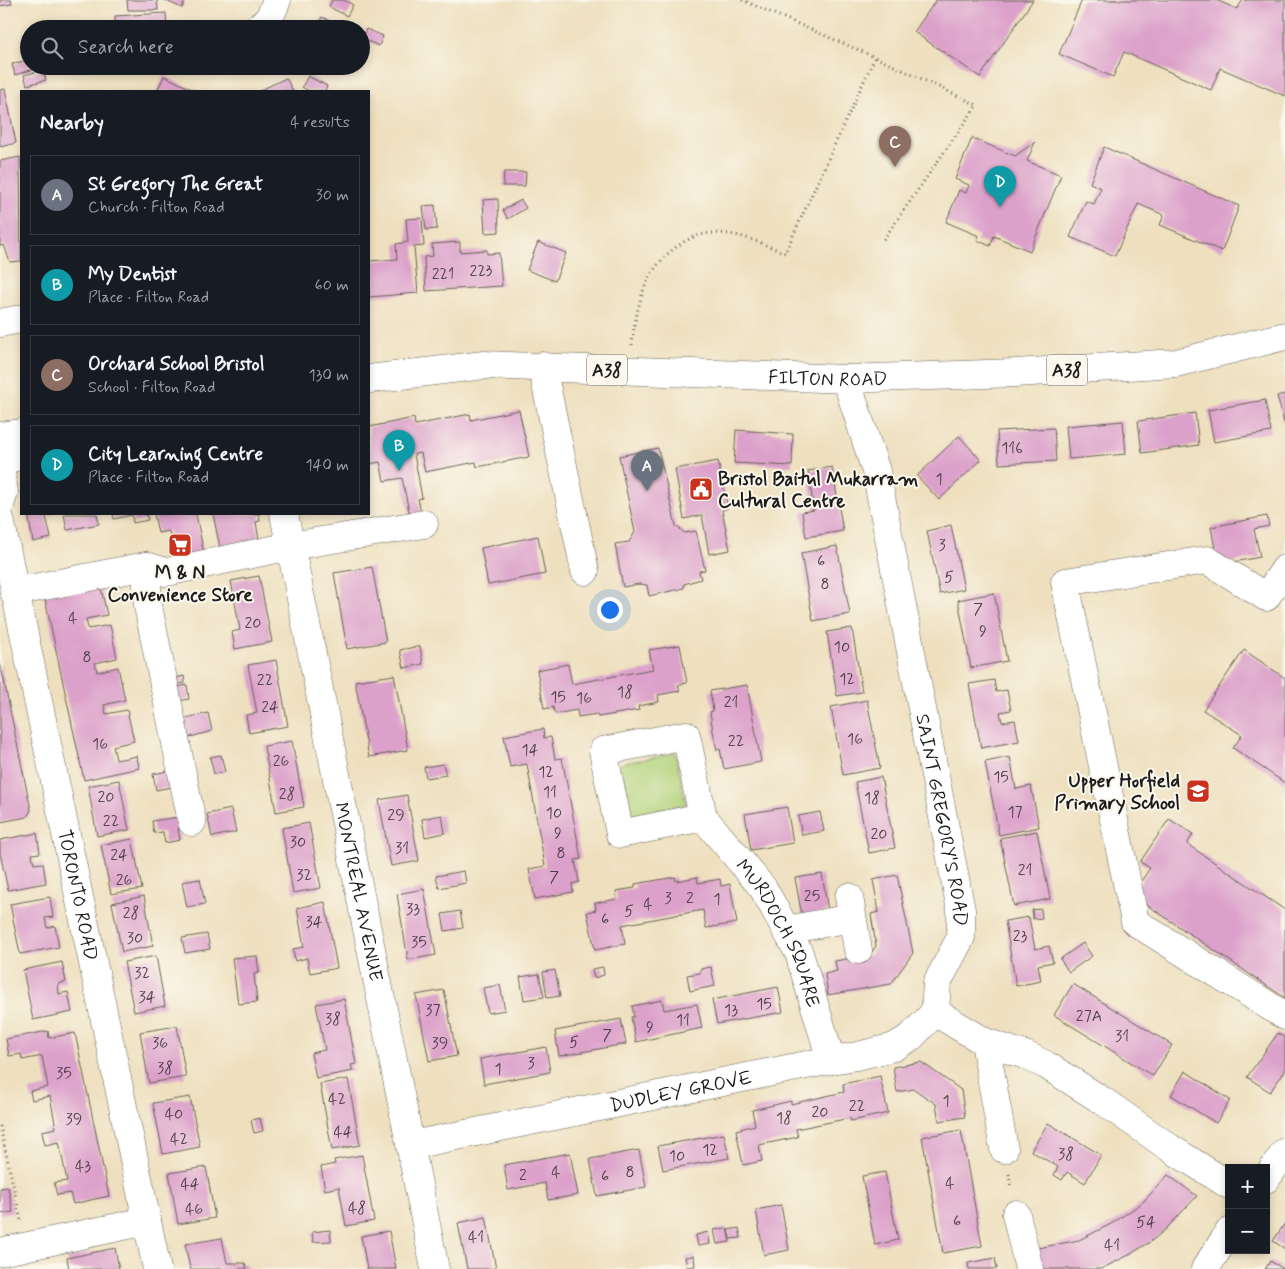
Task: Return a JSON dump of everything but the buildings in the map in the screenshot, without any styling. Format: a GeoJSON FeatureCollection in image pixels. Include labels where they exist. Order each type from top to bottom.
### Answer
{"type":"FeatureCollection","features":[{"type":"Feature","properties":{"kind":"street"},"geometry":{"type":"LineString","coordinates":[[267,20],[277,0]]}},
{"type":"Feature","properties":{"kind":"street"},"geometry":{"type":"LineString","coordinates":[[0,323],[20,319]]}},
{"type":"Feature","properties":{"kind":"street","name":"FILTON ROAD"},"geometry":{"type":"LineString","coordinates":[[370,379],[484,366],[542,366],[846,379],[1015,373],[1176,362],[1285,336]]}},
{"type":"Feature","properties":{"kind":"street"},"geometry":{"type":"LineString","coordinates":[[542,366],[585,571]]}},
{"type":"Feature","properties":{"kind":"street","name":"SAINT GREGORY'S ROAD"},"geometry":{"type":"LineString","coordinates":[[846,379],[876,471],[962,910],[961,937],[938,983],[935,1012]]}},
{"type":"Feature","properties":{"kind":"street"},"geometry":{"type":"LineString","coordinates":[[0,436],[20,433]]}},
{"type":"Feature","properties":{"kind":"street"},"geometry":{"type":"LineString","coordinates":[[0,461],[20,456]]}},
{"type":"Feature","properties":{"kind":"street"},"geometry":{"type":"LineString","coordinates":[[0,466],[4,492],[0,505]]}},
{"type":"Feature","properties":{"kind":"street","name":"MONTREAL AVENUE"},"geometry":{"type":"LineString","coordinates":[[284,515],[412,1145],[435,1269]]}},
{"type":"Feature","properties":{"kind":"street","name":"TORONTO ROAD"},"geometry":{"type":"LineString","coordinates":[[0,519],[157,1269]]}},
{"type":"Feature","properties":{"kind":"street"},"geometry":{"type":"LineString","coordinates":[[14,592],[146,566],[166,572],[291,546],[424,524]]}},
{"type":"Feature","properties":{"kind":"street"},"geometry":{"type":"LineString","coordinates":[[1285,569],[1266,597],[1207,560],[1065,582],[1135,922],[1285,1016]]}},
{"type":"Feature","properties":{"kind":"street"},"geometry":{"type":"LineString","coordinates":[[146,566],[148,606],[192,822]]}},
{"type":"Feature","properties":{"kind":"street","name":"MURDOCH SQUARE"},"geometry":{"type":"LineString","coordinates":[[703,818],[763,888],[799,954],[831,1060]]}},
{"type":"Feature","properties":{"kind":"street"},"geometry":{"type":"LineString","coordinates":[[786,930],[850,908],[858,950]]}},
{"type":"Feature","properties":{"kind":"street"},"geometry":{"type":"LineString","coordinates":[[935,1012],[985,1042],[1025,1055],[1046,1065],[1225,1182]]}},
{"type":"Feature","properties":{"kind":"street","name":"DUDLEY GROVE"},"geometry":{"type":"LineString","coordinates":[[412,1145],[894,1047],[911,1037],[935,1012]]}},
{"type":"Feature","properties":{"kind":"street"},"geometry":{"type":"LineString","coordinates":[[985,1042],[1004,1149]]}},
{"type":"Feature","properties":{"kind":"street"},"geometry":{"type":"LineString","coordinates":[[1270,1173],[1285,1152]]}},
{"type":"Feature","properties":{"kind":"street"},"geometry":{"type":"LineString","coordinates":[[1016,1214],[1029,1269]]}},
{"type":"Feature","properties":{"kind":"street"},"geometry":{"type":"LineString","coordinates":[[17,1254],[147,1221]]}},
{"type":"Feature","properties":{"kind":"street"},"geometry":{"type":"LineString","coordinates":[[1205,1269],[1225,1238]]}},
{"type":"Feature","properties":{"kind":"path"},"geometry":{"type":"LineString","coordinates":[[742,0],[875,58],[976,105],[883,240]]}},
{"type":"Feature","properties":{"kind":"path"},"geometry":{"type":"LineString","coordinates":[[632,338],[644,288],[668,254],[686,240],[714,233],[734,235],[749,238],[785,253],[875,58]]}},
{"type":"Feature","properties":{"kind":"path"},"geometry":{"type":"LineString","coordinates":[[0,1126],[17,1254]]}},
{"type":"Feature","properties":{"kind":"path"},"geometry":{"type":"LineString","coordinates":[[1004,1149],[1016,1214]]}},
{"type":"Feature","properties":{"kind":"green space"},"geometry":{"type":"Polygon","coordinates":[[[675,753],[686,804],[629,816],[619,764],[675,753]]]}},
{"type":"Feature","properties":{"kind":"place","name":"Orchard School Bristol"},"geometry":{"type":"Point","coordinates":[895,167]}},
{"type":"Feature","properties":{"kind":"place","name":"City Learning Centre"},"geometry":{"type":"Point","coordinates":[1000,207]}},
{"type":"Feature","properties":{"kind":"place","name":"My Dentist"},"geometry":{"type":"Point","coordinates":[399,471]}},
{"type":"Feature","properties":{"kind":"place","name":"Bristol Baitul Mukarram Cultural Centre"},"geometry":{"type":"Point","coordinates":[701,489]}},
{"type":"Feature","properties":{"kind":"place","name":"St Gregory The Great"},"geometry":{"type":"Point","coordinates":[647,491]}},
{"type":"Feature","properties":{"kind":"place","name":"M & N Convenience Store"},"geometry":{"type":"Point","coordinates":[180,545]}},
{"type":"Feature","properties":{"kind":"place","name":"Upper Horfield Primary School"},"geometry":{"type":"Point","coordinates":[1198,791]}}]}
